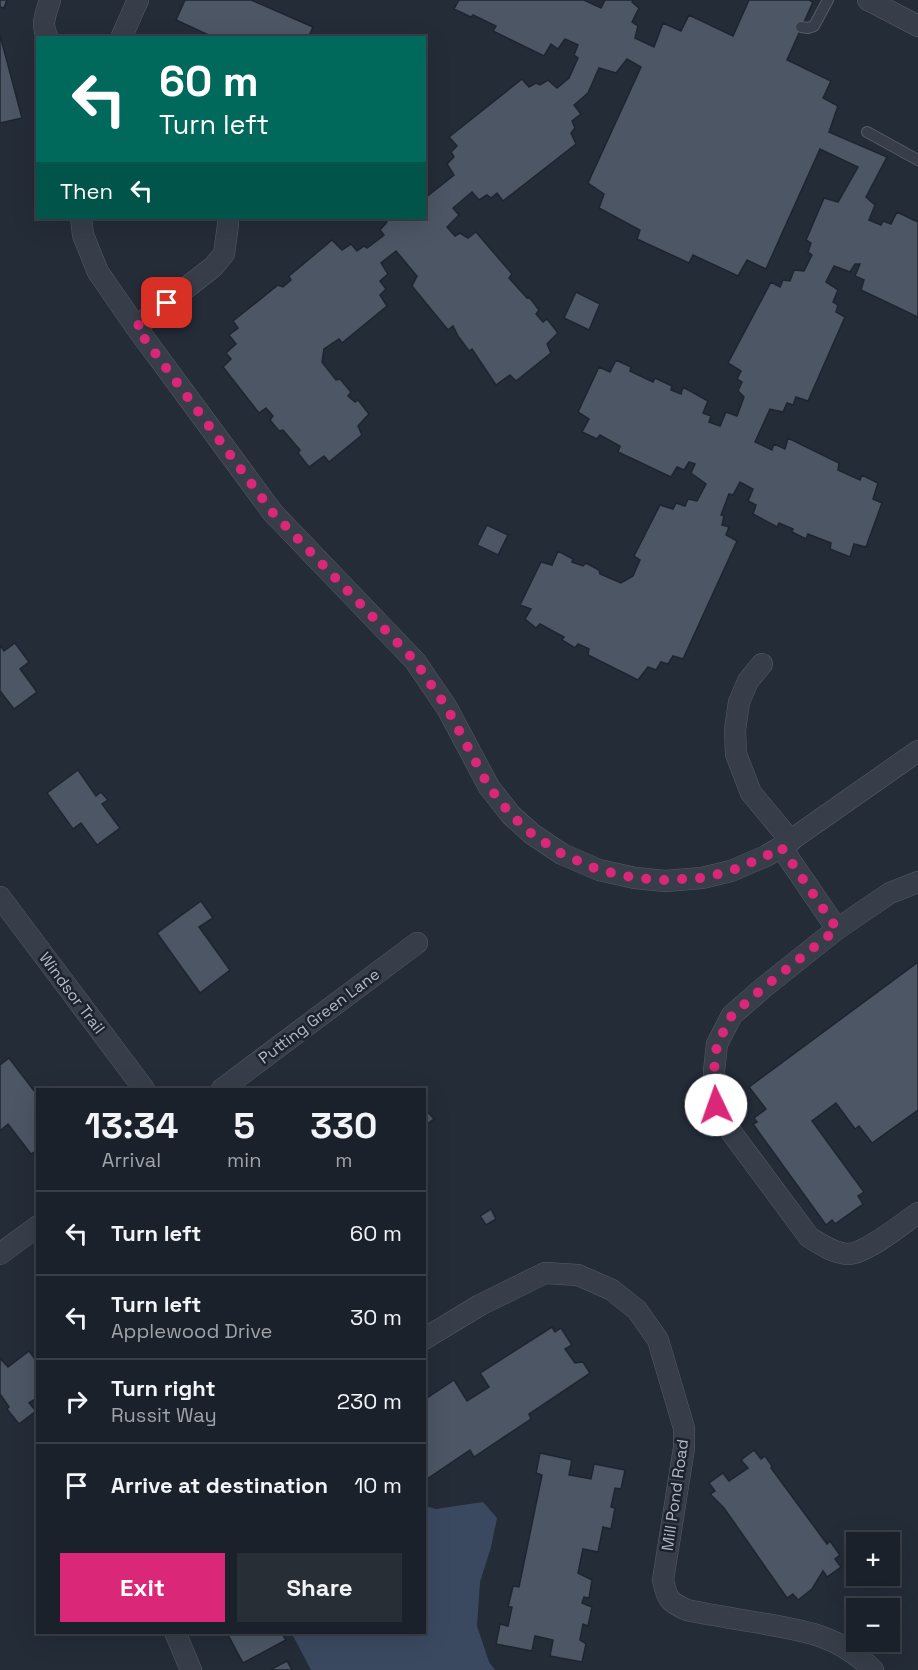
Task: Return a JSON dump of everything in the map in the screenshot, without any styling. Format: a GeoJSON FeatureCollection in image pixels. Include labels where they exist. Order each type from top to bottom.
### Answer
{"type":"FeatureCollection","features":[{"type":"Feature","properties":{"kind":"street"},"geometry":{"type":"LineString","coordinates":[[46,36],[44,20],[50,0]]}},
{"type":"Feature","properties":{"kind":"street"},"geometry":{"type":"LineString","coordinates":[[122,36],[138,0]]}},
{"type":"Feature","properties":{"kind":"street"},"geometry":{"type":"LineString","coordinates":[[868,0],[918,27]]}},
{"type":"Feature","properties":{"kind":"street"},"geometry":{"type":"LineString","coordinates":[[81,219],[83,235],[98,272],[273,513],[415,661],[447,708],[489,787],[511,815],[532,834],[562,854],[599,870],[635,878],[665,880],[702,878],[731,871],[766,856],[786,844],[918,751]]}},
{"type":"Feature","properties":{"kind":"street"},"geometry":{"type":"LineString","coordinates":[[136,327],[213,267],[224,254],[228,219]]}},
{"type":"Feature","properties":{"kind":"street"},"geometry":{"type":"LineString","coordinates":[[762,664],[748,681],[740,702],[735,730],[736,754],[751,793],[786,844],[837,929]]}},
{"type":"Feature","properties":{"kind":"street"},"geometry":{"type":"LineString","coordinates":[[918,882],[890,893],[837,929],[732,1015],[717,1044],[714,1071],[716,1105],[726,1125],[809,1237],[827,1249],[848,1254],[867,1248],[918,1213]]}},
{"type":"Feature","properties":{"kind":"street","name":"Windsor Trail"},"geometry":{"type":"LineString","coordinates":[[0,897],[143,1088]]}},
{"type":"Feature","properties":{"kind":"street","name":"Putting Green Lane"},"geometry":{"type":"LineString","coordinates":[[223,1088],[417,943]]}},
{"type":"Feature","properties":{"kind":"street"},"geometry":{"type":"LineString","coordinates":[[0,1254],[36,1227]]}},
{"type":"Feature","properties":{"kind":"street","name":"Mill Pond Road"},"geometry":{"type":"LineString","coordinates":[[426,1338],[480,1305],[545,1273],[578,1275],[612,1290],[637,1310],[658,1340],[684,1428],[684,1448],[663,1580],[667,1597],[674,1604],[687,1610],[812,1632],[837,1643],[861,1658],[873,1670]]}},
{"type":"Feature","properties":{"kind":"street"},"geometry":{"type":"LineString","coordinates":[[176,1634],[191,1670]]}},
{"type":"Feature","properties":{"kind":"lane"},"geometry":{"type":"LineString","coordinates":[[801,27],[814,26],[828,0]]}},
{"type":"Feature","properties":{"kind":"lane"},"geometry":{"type":"LineString","coordinates":[[867,132],[918,160]]}},
{"type":"Feature","properties":{"kind":"water"},"geometry":{"type":"Polygon","coordinates":[[[483,1502],[497,1518],[480,1582],[477,1626],[489,1662],[495,1670],[311,1670],[292,1634],[426,1634],[426,1506],[436,1509],[483,1502]]]}},
{"type":"Feature","properties":{"kind":"building"},"geometry":{"type":"Polygon","coordinates":[[[0,0],[7,0],[4,8],[0,7],[0,0]]]}},
{"type":"Feature","properties":{"kind":"building"},"geometry":{"type":"Polygon","coordinates":[[[185,0],[251,0],[313,27],[309,36],[211,36],[176,20],[185,0]]]}},
{"type":"Feature","properties":{"kind":"building"},"geometry":{"type":"Polygon","coordinates":[[[459,0],[584,0],[601,8],[605,0],[633,0],[632,2],[639,8],[632,22],[638,26],[635,38],[654,47],[663,23],[681,31],[689,15],[733,36],[749,0],[809,0],[813,2],[787,60],[831,81],[823,98],[838,106],[829,132],[887,157],[866,197],[875,205],[869,220],[881,225],[883,221],[891,224],[897,212],[918,222],[918,317],[861,290],[864,280],[855,276],[860,264],[855,264],[850,272],[834,266],[826,282],[838,290],[833,302],[838,305],[836,312],[845,317],[808,401],[796,397],[793,405],[787,403],[783,412],[770,409],[755,442],[772,450],[774,444],[785,449],[788,438],[839,463],[838,470],[860,480],[862,475],[878,483],[873,499],[882,503],[866,547],[854,544],[850,557],[830,549],[831,543],[808,534],[806,539],[792,532],[793,529],[779,523],[777,527],[753,514],[756,505],[748,501],[753,489],[740,482],[733,495],[729,494],[721,515],[724,516],[722,525],[729,527],[726,535],[737,541],[683,659],[673,656],[668,664],[661,662],[656,670],[648,667],[638,680],[588,655],[589,649],[578,644],[575,648],[562,640],[564,637],[540,624],[536,628],[525,619],[531,609],[520,605],[541,562],[552,565],[558,551],[573,559],[572,562],[583,566],[586,563],[599,570],[600,574],[621,583],[633,576],[640,560],[634,556],[660,505],[673,509],[676,503],[685,506],[688,499],[697,501],[706,484],[691,473],[695,464],[689,462],[684,470],[677,467],[671,477],[618,452],[620,446],[600,435],[597,439],[582,432],[589,419],[578,412],[599,367],[610,372],[616,360],[631,367],[630,371],[653,382],[655,378],[672,386],[671,390],[681,394],[683,387],[708,401],[703,413],[711,416],[709,422],[720,426],[726,412],[737,416],[744,397],[738,391],[742,382],[737,379],[741,371],[728,363],[771,282],[780,287],[783,280],[790,281],[794,270],[804,271],[812,255],[808,252],[811,243],[806,240],[824,198],[838,202],[858,167],[820,149],[766,269],[747,260],[738,276],[693,255],[689,263],[637,239],[640,230],[599,208],[604,194],[588,183],[641,67],[627,59],[616,73],[599,68],[588,93],[574,105],[581,114],[572,121],[575,128],[571,133],[576,144],[503,201],[497,193],[491,198],[487,195],[479,200],[472,192],[453,208],[459,215],[447,227],[455,236],[460,233],[468,238],[476,232],[512,274],[509,278],[539,310],[536,314],[543,322],[547,319],[558,333],[547,344],[551,353],[516,381],[510,375],[496,385],[472,349],[469,351],[458,336],[453,326],[448,330],[412,286],[417,276],[396,251],[381,263],[388,274],[380,281],[386,289],[380,295],[387,306],[342,343],[339,339],[324,349],[322,362],[336,380],[340,379],[351,392],[348,396],[355,402],[358,400],[369,414],[358,426],[362,435],[329,462],[324,456],[309,467],[298,453],[300,450],[283,430],[279,431],[270,420],[273,416],[266,408],[259,413],[223,367],[231,359],[226,353],[236,344],[229,335],[238,328],[233,321],[278,285],[283,287],[291,280],[289,276],[332,240],[342,250],[351,244],[357,251],[364,246],[367,248],[384,235],[380,230],[387,222],[384,219],[426,219],[426,197],[454,175],[447,164],[454,157],[451,152],[457,146],[449,137],[522,79],[529,87],[536,83],[540,85],[548,80],[557,88],[569,78],[578,58],[574,55],[578,45],[565,39],[558,49],[551,44],[544,56],[493,31],[496,26],[454,9],[459,0]]]}},
{"type":"Feature","properties":{"kind":"building"},"geometry":{"type":"Polygon","coordinates":[[[0,35],[22,118],[0,123],[0,35]]]}},
{"type":"Feature","properties":{"kind":"building"},"geometry":{"type":"Polygon","coordinates":[[[576,292],[600,304],[589,330],[564,318],[576,292]]]}},
{"type":"Feature","properties":{"kind":"building"},"geometry":{"type":"Polygon","coordinates":[[[487,525],[508,535],[498,555],[477,545],[487,525]]]}},
{"type":"Feature","properties":{"kind":"building"},"geometry":{"type":"Polygon","coordinates":[[[15,643],[29,662],[20,669],[37,692],[14,709],[0,691],[0,645],[4,651],[15,643]]]}},
{"type":"Feature","properties":{"kind":"building"},"geometry":{"type":"Polygon","coordinates":[[[78,770],[96,796],[101,792],[108,800],[102,804],[120,828],[97,845],[81,823],[73,829],[47,793],[78,770]]]}},
{"type":"Feature","properties":{"kind":"building"},"geometry":{"type":"Polygon","coordinates":[[[201,901],[213,918],[199,927],[230,970],[200,993],[157,933],[201,901]]]}},
{"type":"Feature","properties":{"kind":"building"},"geometry":{"type":"Polygon","coordinates":[[[918,962],[918,1110],[872,1143],[859,1126],[855,1129],[836,1103],[812,1121],[864,1192],[858,1196],[863,1204],[835,1224],[832,1220],[826,1225],[753,1124],[757,1122],[754,1118],[766,1109],[749,1087],[918,962]]]}},
{"type":"Feature","properties":{"kind":"building"},"geometry":{"type":"Polygon","coordinates":[[[9,1058],[36,1093],[36,1151],[31,1154],[8,1124],[0,1131],[0,1065],[9,1058]]]}},
{"type":"Feature","properties":{"kind":"building"},"geometry":{"type":"Polygon","coordinates":[[[426,1110],[434,1119],[426,1125],[426,1110]]]}},
{"type":"Feature","properties":{"kind":"building"},"geometry":{"type":"Polygon","coordinates":[[[491,1209],[496,1219],[486,1225],[480,1216],[491,1209]]]}},
{"type":"Feature","properties":{"kind":"building"},"geometry":{"type":"Polygon","coordinates":[[[552,1327],[555,1332],[561,1328],[572,1345],[565,1349],[575,1363],[583,1362],[590,1373],[529,1414],[531,1419],[474,1457],[470,1450],[426,1480],[426,1399],[454,1380],[467,1401],[489,1387],[480,1373],[552,1327]]]}},
{"type":"Feature","properties":{"kind":"building"},"geometry":{"type":"Polygon","coordinates":[[[29,1351],[36,1360],[36,1398],[29,1403],[36,1411],[19,1424],[7,1409],[9,1407],[0,1394],[0,1358],[8,1367],[29,1351]]]}},
{"type":"Feature","properties":{"kind":"building"},"geometry":{"type":"Polygon","coordinates":[[[754,1450],[761,1459],[765,1456],[771,1468],[827,1544],[830,1541],[840,1555],[835,1559],[841,1567],[827,1577],[823,1571],[812,1589],[798,1600],[793,1594],[787,1598],[724,1508],[710,1494],[715,1491],[709,1483],[723,1473],[729,1481],[748,1468],[741,1460],[754,1450]]]}},
{"type":"Feature","properties":{"kind":"building"},"geometry":{"type":"Polygon","coordinates":[[[540,1453],[572,1460],[569,1475],[591,1479],[594,1464],[625,1470],[621,1489],[615,1488],[611,1507],[615,1508],[611,1529],[603,1527],[598,1552],[583,1549],[578,1573],[592,1580],[589,1598],[584,1597],[582,1603],[592,1607],[588,1626],[583,1624],[580,1640],[586,1644],[582,1662],[550,1656],[553,1640],[535,1636],[532,1651],[496,1644],[500,1624],[508,1626],[512,1607],[508,1607],[513,1586],[519,1587],[542,1475],[536,1473],[540,1453]]]}},
{"type":"Feature","properties":{"kind":"building"},"geometry":{"type":"Polygon","coordinates":[[[228,1634],[282,1634],[286,1640],[243,1663],[228,1634]]]}},
{"type":"Feature","properties":{"kind":"building"},"geometry":{"type":"Polygon","coordinates":[[[287,1661],[292,1670],[270,1670],[287,1661]]]}},
{"type":"Feature","properties":{"kind":"route"},"geometry":{"type":"LineString","coordinates":[[167,303],[136,327],[273,513],[415,661],[447,708],[489,787],[511,815],[532,834],[562,854],[599,870],[635,878],[665,880],[702,878],[731,871],[781,847],[837,929],[732,1015],[717,1044],[714,1071],[716,1105]]}}]}
